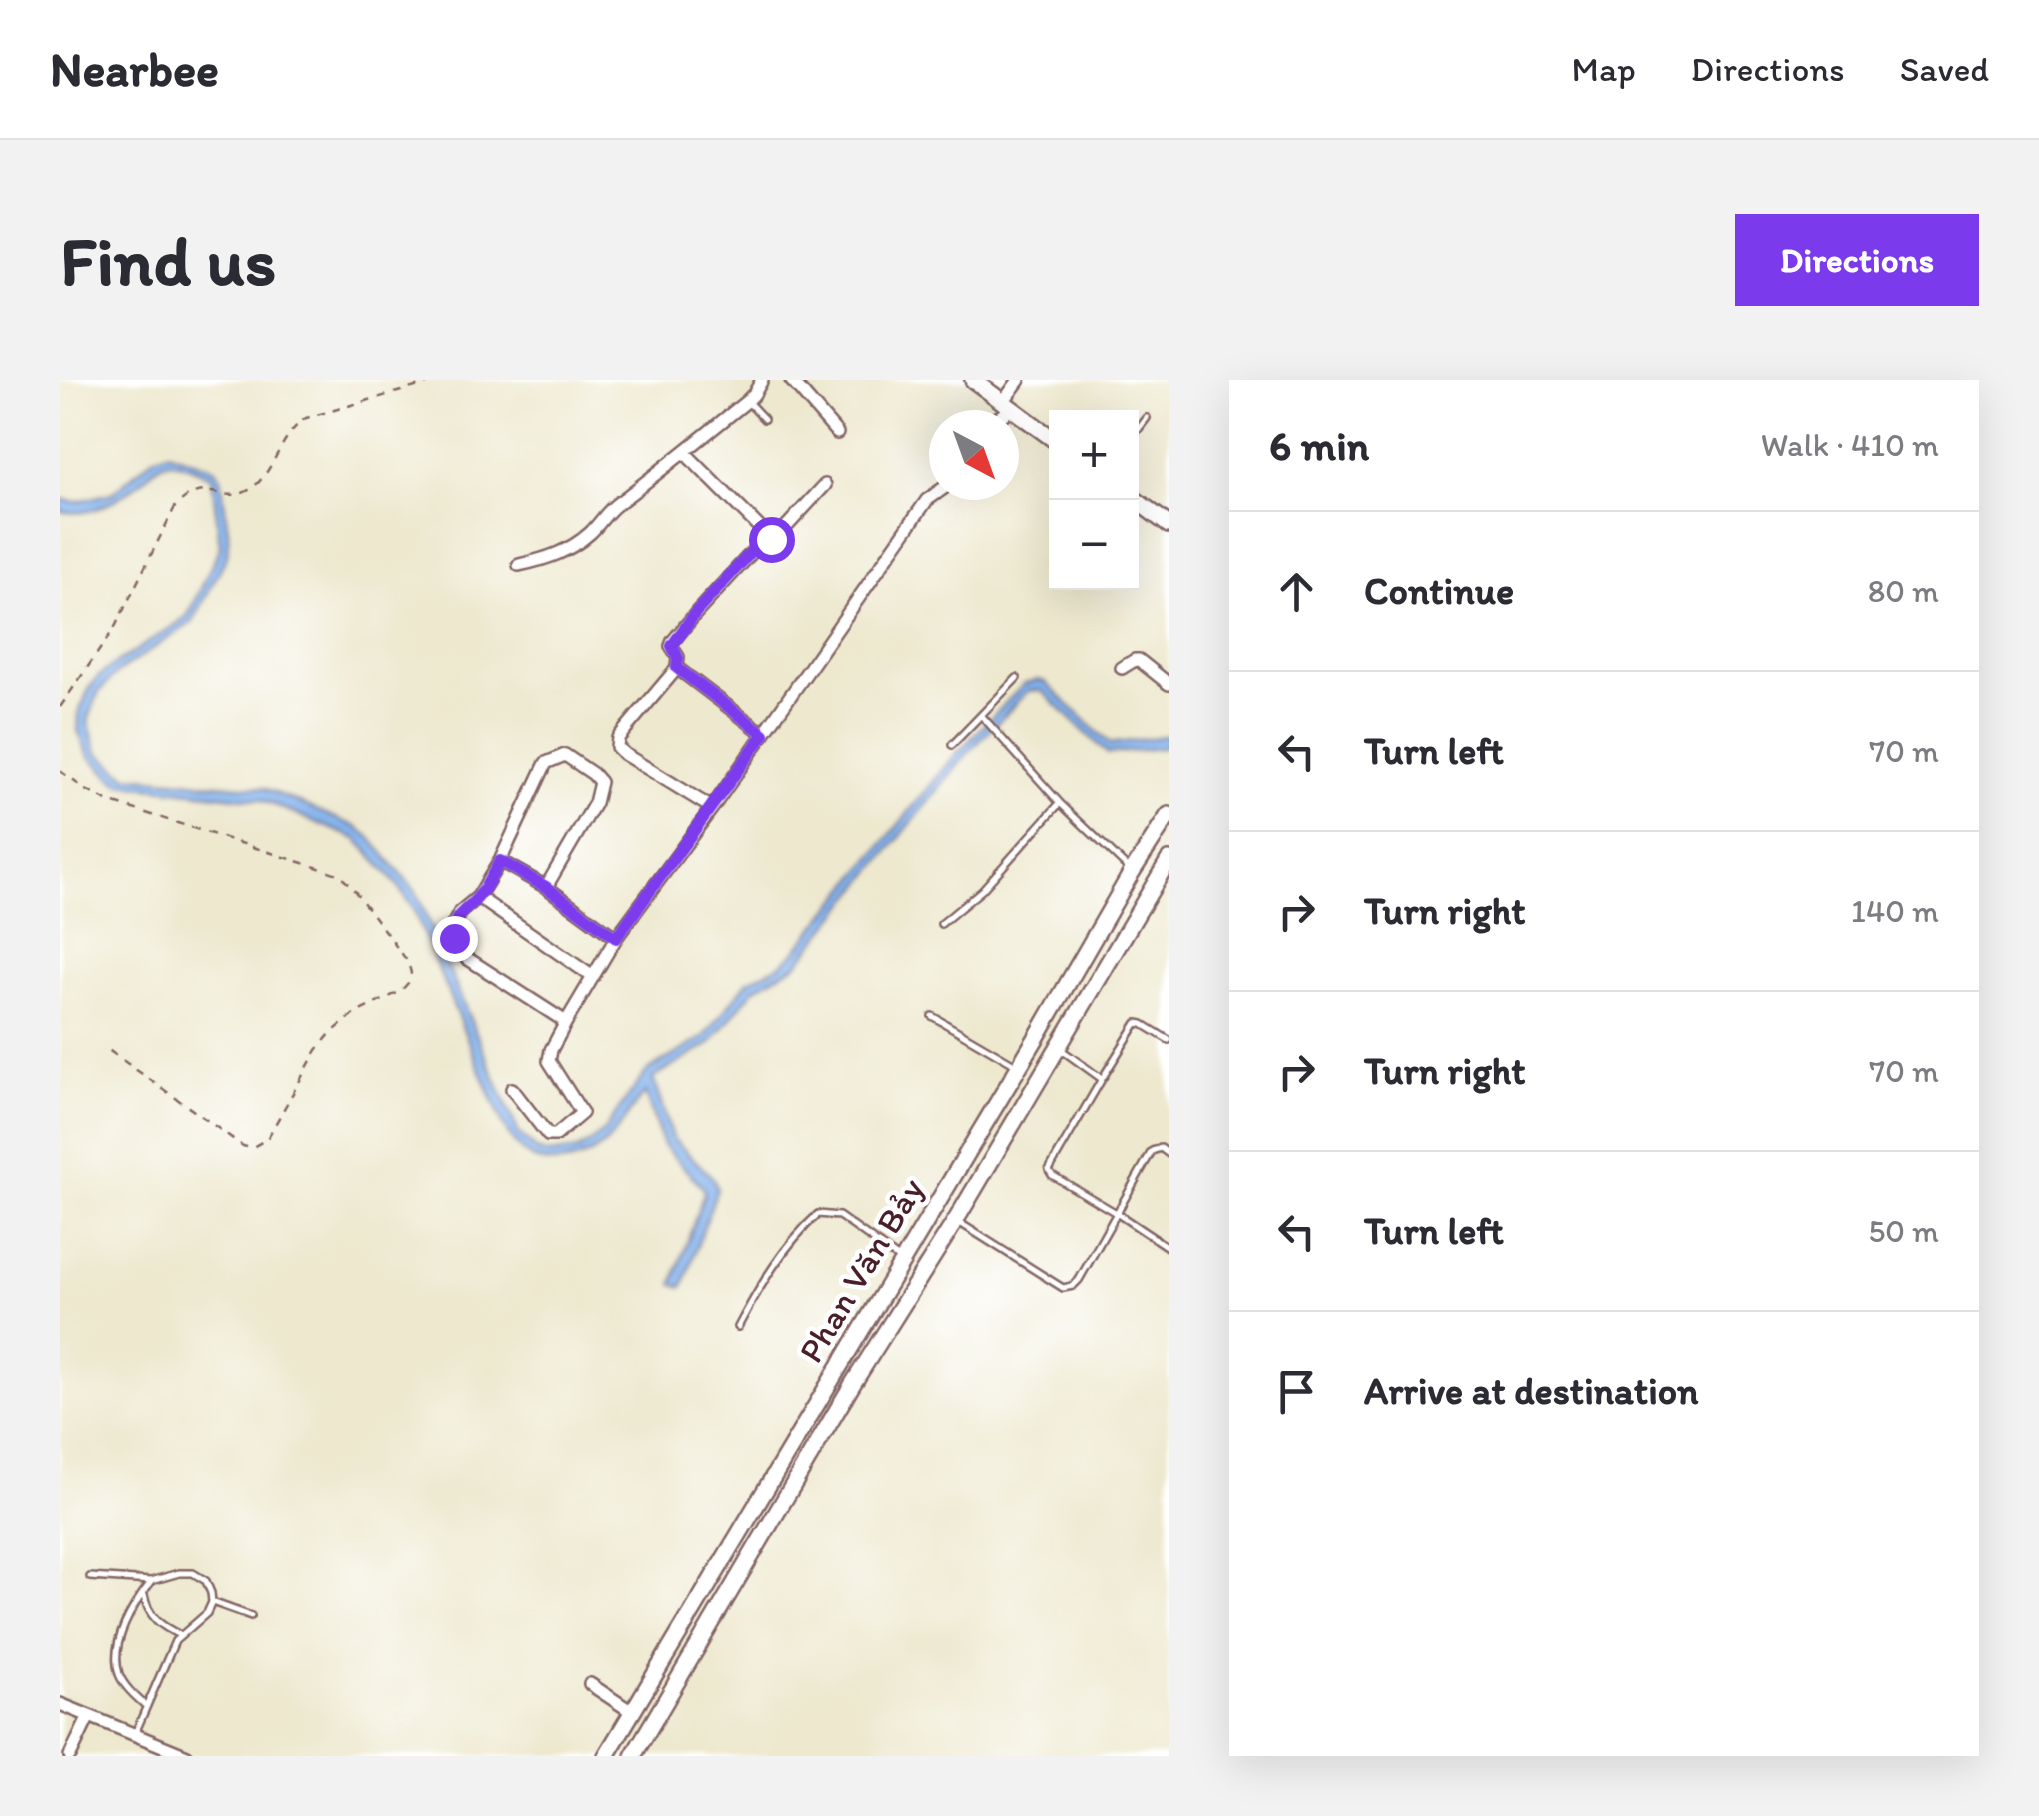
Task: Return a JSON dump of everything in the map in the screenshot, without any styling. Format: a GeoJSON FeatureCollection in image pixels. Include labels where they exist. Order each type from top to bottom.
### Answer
{"type":"FeatureCollection","features":[{"type":"Feature","properties":{"kind":"main road"},"geometry":{"type":"LineString","coordinates":[[974,380],[1049,437]]}},
{"type":"Feature","properties":{"kind":"main road"},"geometry":{"type":"LineString","coordinates":[[1136,500],[1169,524]]}},
{"type":"Feature","properties":{"kind":"main road","name":"Phan Văn Bảy"},"geometry":{"type":"LineString","coordinates":[[606,1756],[1169,815]]}},
{"type":"Feature","properties":{"kind":"main road","name":"Phan Văn Bảy"},"geometry":{"type":"LineString","coordinates":[[633,1756],[1169,860]]}},
{"type":"Feature","properties":{"kind":"main road"},"geometry":{"type":"LineString","coordinates":[[1038,1035],[1058,1047]]}},
{"type":"Feature","properties":{"kind":"street"},"geometry":{"type":"LineString","coordinates":[[519,565],[559,554],[576,544],[612,507],[747,401],[762,380]]}},
{"type":"Feature","properties":{"kind":"street"},"geometry":{"type":"LineString","coordinates":[[791,380],[837,433]]}},
{"type":"Feature","properties":{"kind":"street"},"geometry":{"type":"LineString","coordinates":[[1002,410],[1019,380]]}},
{"type":"Feature","properties":{"kind":"street"},"geometry":{"type":"LineString","coordinates":[[684,452],[771,539],[824,485]]}},
{"type":"Feature","properties":{"kind":"street"},"geometry":{"type":"LineString","coordinates":[[512,1089],[548,1134],[556,1135],[582,1113],[549,1061],[566,1022],[616,938],[929,499]]}},
{"type":"Feature","properties":{"kind":"street"},"geometry":{"type":"LineString","coordinates":[[712,808],[616,747],[618,738],[677,668],[673,642],[766,536]]}},
{"type":"Feature","properties":{"kind":"street"},"geometry":{"type":"LineString","coordinates":[[1122,668],[1139,660],[1169,684]]}},
{"type":"Feature","properties":{"kind":"street"},"geometry":{"type":"LineString","coordinates":[[677,668],[764,734]]}},
{"type":"Feature","properties":{"kind":"street"},"geometry":{"type":"LineString","coordinates":[[546,887],[595,803],[600,782],[565,756],[546,763],[500,861],[478,898],[460,912],[453,925],[462,955],[566,1022]]}},
{"type":"Feature","properties":{"kind":"street"},"geometry":{"type":"LineString","coordinates":[[500,861],[546,887],[616,938]]}},
{"type":"Feature","properties":{"kind":"street"},"geometry":{"type":"LineString","coordinates":[[478,898],[593,976]]}},
{"type":"Feature","properties":{"kind":"street"},"geometry":{"type":"LineString","coordinates":[[590,1684],[632,1712]]}},
{"type":"Feature","properties":{"kind":"street"},"geometry":{"type":"LineString","coordinates":[[60,1704],[187,1756]]}},
{"type":"Feature","properties":{"kind":"street"},"geometry":{"type":"LineString","coordinates":[[70,1756],[89,1716]]}},
{"type":"Feature","properties":{"kind":"lane"},"geometry":{"type":"LineString","coordinates":[[747,401],[764,420]]}},
{"type":"Feature","properties":{"kind":"lane"},"geometry":{"type":"LineString","coordinates":[[1139,429],[1148,418]]}},
{"type":"Feature","properties":{"kind":"lane"},"geometry":{"type":"LineString","coordinates":[[952,745],[983,718],[1017,678]]}},
{"type":"Feature","properties":{"kind":"lane"},"geometry":{"type":"LineString","coordinates":[[983,718],[1060,802],[1132,872]]}},
{"type":"Feature","properties":{"kind":"lane"},"geometry":{"type":"LineString","coordinates":[[941,924],[982,890],[1060,802]]}},
{"type":"Feature","properties":{"kind":"lane"},"geometry":{"type":"LineString","coordinates":[[932,1016],[1019,1066]]}},
{"type":"Feature","properties":{"kind":"lane"},"geometry":{"type":"LineString","coordinates":[[1169,1040],[1137,1023],[1049,1170],[1052,1176],[1169,1248]]}},
{"type":"Feature","properties":{"kind":"lane"},"geometry":{"type":"LineString","coordinates":[[1058,1047],[1102,1079]]}},
{"type":"Feature","properties":{"kind":"lane"},"geometry":{"type":"LineString","coordinates":[[956,1220],[1063,1288],[1073,1286],[1152,1151],[1161,1148],[1169,1154]]}},
{"type":"Feature","properties":{"kind":"lane"},"geometry":{"type":"LineString","coordinates":[[738,1328],[758,1288],[796,1234],[818,1214],[838,1216],[901,1261]]}},
{"type":"Feature","properties":{"kind":"lane"},"geometry":{"type":"LineString","coordinates":[[90,1577],[151,1582],[193,1573],[206,1581],[211,1593],[207,1613],[180,1635],[135,1734]]}},
{"type":"Feature","properties":{"kind":"lane"},"geometry":{"type":"LineString","coordinates":[[146,1706],[124,1682],[117,1661],[125,1626],[151,1582]]}},
{"type":"Feature","properties":{"kind":"lane"},"geometry":{"type":"LineString","coordinates":[[144,1592],[149,1612],[157,1622],[180,1635]]}},
{"type":"Feature","properties":{"kind":"lane"},"geometry":{"type":"LineString","coordinates":[[212,1602],[251,1616]]}},
{"type":"Feature","properties":{"kind":"path"},"geometry":{"type":"LineString","coordinates":[[60,707],[114,629],[175,507],[188,494],[198,490],[239,494],[266,474],[284,438],[306,418],[433,380]]}},
{"type":"Feature","properties":{"kind":"path"},"geometry":{"type":"LineString","coordinates":[[60,771],[105,800],[338,874],[408,962],[411,973],[401,991],[354,1014],[330,1034],[267,1138],[250,1148],[107,1049]]}},
{"type":"Feature","properties":{"kind":"water"},"geometry":{"type":"Polygon","coordinates":[[[168,452],[214,468],[221,477],[229,538],[227,556],[193,622],[118,672],[98,693],[88,721],[97,752],[127,776],[264,788],[355,826],[369,836],[416,892],[519,1134],[538,1151],[550,1154],[578,1150],[591,1142],[603,1132],[647,1071],[704,1037],[748,981],[795,952],[956,754],[1024,684],[1045,682],[1110,744],[1165,736],[1169,737],[1169,747],[1108,754],[1042,691],[1029,690],[968,753],[798,963],[754,989],[710,1044],[653,1078],[672,1138],[713,1178],[717,1189],[683,1287],[673,1284],[704,1193],[663,1145],[645,1093],[612,1136],[593,1153],[555,1163],[529,1156],[504,1127],[414,911],[357,839],[262,800],[122,784],[89,756],[78,731],[79,712],[90,687],[109,668],[187,616],[220,547],[212,477],[183,464],[160,464],[127,492],[96,509],[60,511],[60,499],[75,502],[112,493],[155,456],[168,452]]]}},
{"type":"Feature","properties":{"kind":"route"},"geometry":{"type":"LineString","coordinates":[[454,938],[453,925],[460,912],[478,898],[500,861],[546,887],[616,938],[764,734],[677,668],[678,658],[672,646],[696,612],[766,536],[771,539]]}}]}
